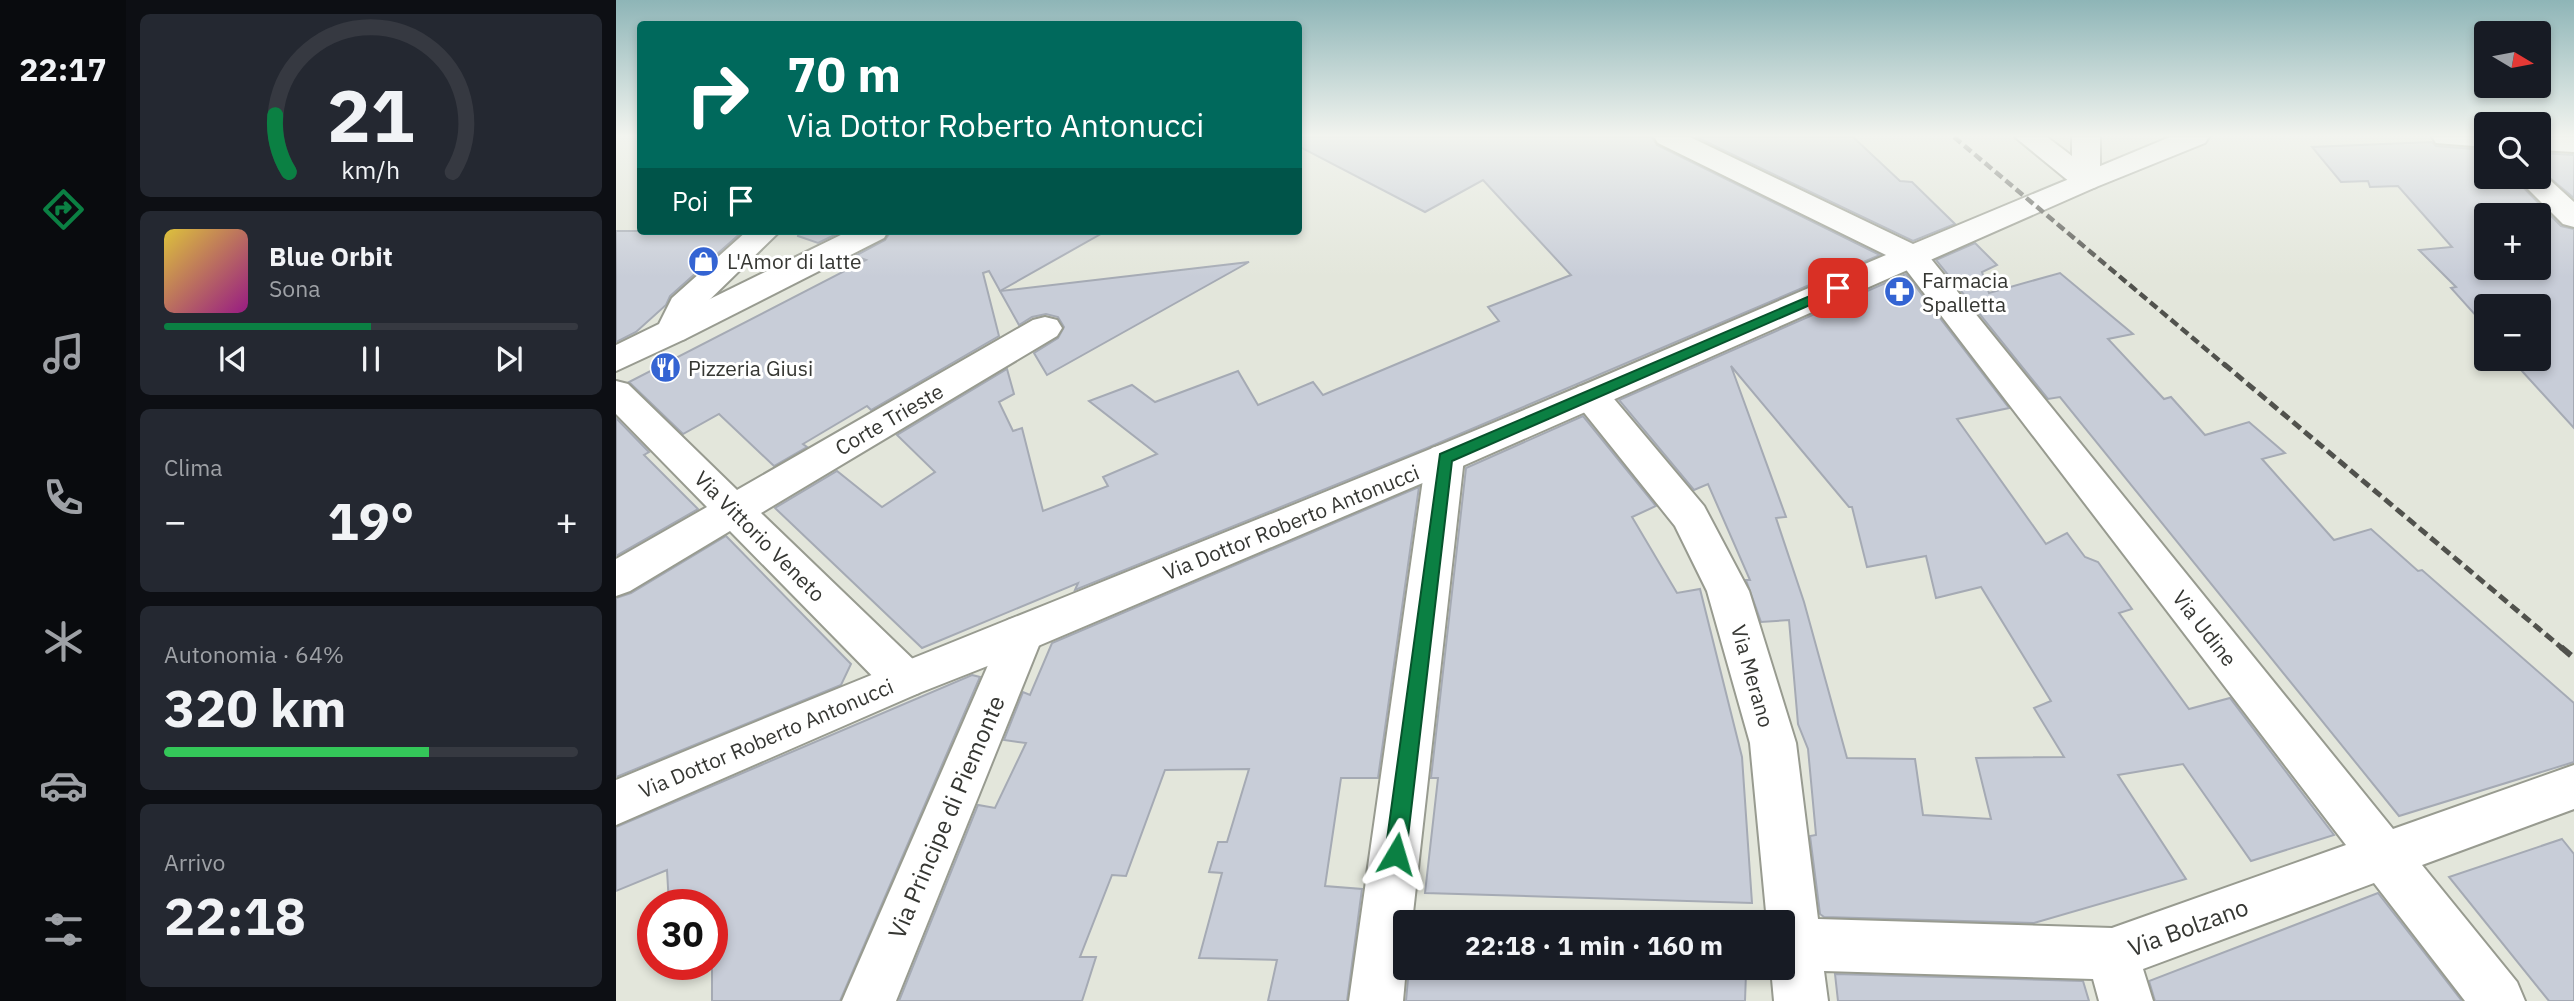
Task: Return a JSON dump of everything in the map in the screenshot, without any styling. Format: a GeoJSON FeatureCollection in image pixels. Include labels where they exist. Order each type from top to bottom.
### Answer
{"type":"FeatureCollection","features":[{"type":"Feature","properties":{"kind":"street"},"geometry":{"type":"LineString","coordinates":[[1764,184],[1912,256]]}},
{"type":"Feature","properties":{"kind":"street","name":"Via Dottor Roberto Antonucci"},"geometry":{"type":"LineString","coordinates":[[616,803],[904,679],[1023,633],[1445,458],[2080,184]]}},
{"type":"Feature","properties":{"kind":"street"},"geometry":{"type":"LineString","coordinates":[[2543,189],[2574,218]]}},
{"type":"Feature","properties":{"kind":"street"},"geometry":{"type":"LineString","coordinates":[[673,331],[684,306],[761,235]]}},
{"type":"Feature","properties":{"kind":"street"},"geometry":{"type":"LineString","coordinates":[[616,359],[865,235]]}},
{"type":"Feature","properties":{"kind":"street","name":"Via Udine"},"geometry":{"type":"LineString","coordinates":[[1912,256],[2498,1001]]}},
{"type":"Feature","properties":{"kind":"street","name":"Corte Trieste"},"geometry":{"type":"LineString","coordinates":[[616,579],[1045,328]]}},
{"type":"Feature","properties":{"kind":"street","name":"Via Vittorio Veneto"},"geometry":{"type":"LineString","coordinates":[[616,393],[904,679]]}},
{"type":"Feature","properties":{"kind":"street","name":"Via Merano"},"geometry":{"type":"LineString","coordinates":[[1591,396],[1690,517],[1728,591],[1773,743],[1787,910]]}},
{"type":"Feature","properties":{"kind":"street"},"geometry":{"type":"LineString","coordinates":[[1398,910],[1445,458]]}},
{"type":"Feature","properties":{"kind":"street","name":"Via Principe di Piemonte"},"geometry":{"type":"LineString","coordinates":[[869,1001],[1023,633]]}},
{"type":"Feature","properties":{"kind":"street","name":"Via Bolzano"},"geometry":{"type":"LineString","coordinates":[[1795,945],[2119,977],[2385,857],[2574,787]]}},
{"type":"Feature","properties":{"kind":"street"},"geometry":{"type":"LineString","coordinates":[[1376,1001],[1393,944]]}},
{"type":"Feature","properties":{"kind":"street","name":"Via Merano"},"geometry":{"type":"LineString","coordinates":[[1795,970],[1801,1001]]}},
{"type":"Feature","properties":{"kind":"building"},"geometry":{"type":"Polygon","coordinates":[[[1371,184],[1476,184],[1425,212],[1371,184]]]}},
{"type":"Feature","properties":{"kind":"building"},"geometry":{"type":"Polygon","coordinates":[[[1486,184],[1735,184],[1880,255],[1427,448],[1075,590],[1078,583],[922,648],[775,508],[837,471],[882,507],[935,472],[897,435],[1007,369],[1014,394],[999,402],[1013,431],[1022,428],[1043,511],[1108,486],[1103,477],[1157,454],[1089,401],[1132,385],[1155,402],[1238,371],[1258,405],[1313,382],[1323,395],[1499,321],[1488,307],[1571,275],[1486,184]]]}},
{"type":"Feature","properties":{"kind":"building"},"geometry":{"type":"Polygon","coordinates":[[[1793,184],[1914,184],[1955,224],[1913,241],[1793,184]]]}},
{"type":"Feature","properties":{"kind":"building"},"geometry":{"type":"Polygon","coordinates":[[[2369,184],[2474,184],[2474,189],[2525,189],[2538,203],[2474,203],[2474,280],[2551,280],[2551,216],[2561,226],[2574,229],[2574,428],[2522,371],[2551,371],[2551,294],[2474,294],[2474,314],[2451,288],[2456,287],[2419,250],[2452,247],[2398,186],[2370,187],[2369,184]]]}},
{"type":"Feature","properties":{"kind":"building"},"geometry":{"type":"Polygon","coordinates":[[[2557,184],[2574,184],[2574,198],[2557,184]]]}},
{"type":"Feature","properties":{"kind":"building"},"geometry":{"type":"Polygon","coordinates":[[[616,231],[637,231],[637,235],[739,235],[670,296],[666,305],[636,332],[616,342],[616,231]]]}},
{"type":"Feature","properties":{"kind":"building"},"geometry":{"type":"Polygon","coordinates":[[[798,235],[835,235],[818,243],[798,235]]]}},
{"type":"Feature","properties":{"kind":"building"},"geometry":{"type":"Polygon","coordinates":[[[888,235],[1099,235],[1000,291],[989,271],[983,273],[999,336],[871,410],[867,406],[803,444],[807,447],[774,466],[719,414],[683,434],[629,382],[866,260],[855,256],[885,240],[888,235]]]}},
{"type":"Feature","properties":{"kind":"building"},"geometry":{"type":"Polygon","coordinates":[[[1975,243],[1997,265],[1982,272],[1989,293],[2060,273],[2133,334],[2108,339],[2164,399],[2171,397],[2205,435],[2249,422],[2285,453],[2262,459],[2334,540],[2371,529],[2418,571],[2422,570],[2574,703],[2574,762],[2399,816],[2060,397],[2048,399],[1936,260],[1975,243]]]}},
{"type":"Feature","properties":{"kind":"building"},"geometry":{"type":"Polygon","coordinates":[[[1249,262],[1047,375],[1034,353],[1058,338],[1064,327],[1058,317],[1046,314],[1032,317],[1019,325],[1000,291],[1249,262]]]}},
{"type":"Feature","properties":{"kind":"building"},"geometry":{"type":"Polygon","coordinates":[[[1906,274],[2009,408],[1957,419],[2046,544],[2067,533],[2085,557],[2098,562],[2132,609],[2119,613],[2189,709],[2230,698],[2334,835],[2251,861],[2183,764],[2118,775],[2186,879],[2034,923],[1824,917],[1820,914],[1810,836],[1816,835],[1808,749],[1798,724],[1789,620],[1761,622],[1746,580],[1750,580],[1708,484],[1694,490],[1619,400],[1906,274]],[[1731,366],[1786,517],[1776,518],[1804,602],[1847,758],[1915,759],[1923,815],[1991,819],[1976,758],[2064,757],[2034,708],[2051,701],[1981,587],[1936,598],[1926,556],[1867,567],[1852,507],[1849,507],[1731,366]]]}},
{"type":"Feature","properties":{"kind":"building"},"geometry":{"type":"Polygon","coordinates":[[[1583,416],[1656,506],[1632,517],[1677,593],[1700,589],[1742,757],[1752,903],[1425,893],[1438,778],[1431,778],[1466,468],[1583,416]]]}},
{"type":"Feature","properties":{"kind":"building"},"geometry":{"type":"Polygon","coordinates":[[[616,418],[649,452],[644,455],[698,509],[616,556],[616,418]]]}},
{"type":"Feature","properties":{"kind":"building"},"geometry":{"type":"Polygon","coordinates":[[[1419,487],[1378,778],[1341,778],[1325,886],[1362,889],[1347,1001],[1268,1001],[1277,960],[1199,958],[1222,873],[1209,872],[1218,842],[1227,842],[1249,769],[1165,770],[1126,876],[1112,875],[1080,957],[1096,957],[1082,1001],[899,1001],[978,805],[995,808],[1026,743],[1004,740],[1023,692],[1030,695],[1052,643],[1419,487]]]}},
{"type":"Feature","properties":{"kind":"building"},"geometry":{"type":"Polygon","coordinates":[[[726,536],[851,664],[841,685],[616,777],[616,598],[631,593],[726,536]]]}},
{"type":"Feature","properties":{"kind":"building"},"geometry":{"type":"Polygon","coordinates":[[[972,675],[980,677],[840,1001],[712,1001],[712,980],[728,980],[728,889],[668,889],[667,870],[616,891],[616,827],[972,675]]]}},
{"type":"Feature","properties":{"kind":"building"},"geometry":{"type":"Polygon","coordinates":[[[2562,839],[2574,854],[2574,1001],[2549,1001],[2449,877],[2562,839]]]}},
{"type":"Feature","properties":{"kind":"building"},"geometry":{"type":"Polygon","coordinates":[[[2378,893],[2462,1001],[2155,1001],[2149,981],[2378,893]]]}},
{"type":"Feature","properties":{"kind":"building"},"geometry":{"type":"Polygon","coordinates":[[[1835,974],[2083,981],[2089,1001],[1838,1001],[1835,974]]]}},
{"type":"Feature","properties":{"kind":"building"},"geometry":{"type":"Polygon","coordinates":[[[1408,980],[1746,980],[1745,1001],[1406,1001],[1408,980]]]}},
{"type":"Feature","properties":{"kind":"railway"},"geometry":{"type":"LineString","coordinates":[[2009,184],[2226,366]]}},
{"type":"Feature","properties":{"kind":"railway"},"geometry":{"type":"LineString","coordinates":[[2224,364],[2563,649]]}},
{"type":"Feature","properties":{"kind":"railway"},"geometry":{"type":"LineString","coordinates":[[2561,647],[2574,658]]}},
{"type":"Feature","properties":{"kind":"place","name":"L'Amor di latte"},"geometry":{"type":"Point","coordinates":[704,261]}},
{"type":"Feature","properties":{"kind":"place","name":"Farmacia Spalletta"},"geometry":{"type":"Point","coordinates":[1899,292]}},
{"type":"Feature","properties":{"kind":"place","name":"Pizzeria Giusi"},"geometry":{"type":"Point","coordinates":[665,368]}},
{"type":"Feature","properties":{"kind":"route"},"geometry":{"type":"LineString","coordinates":[[1396,854],[1445,458],[1838,288]]}}]}
